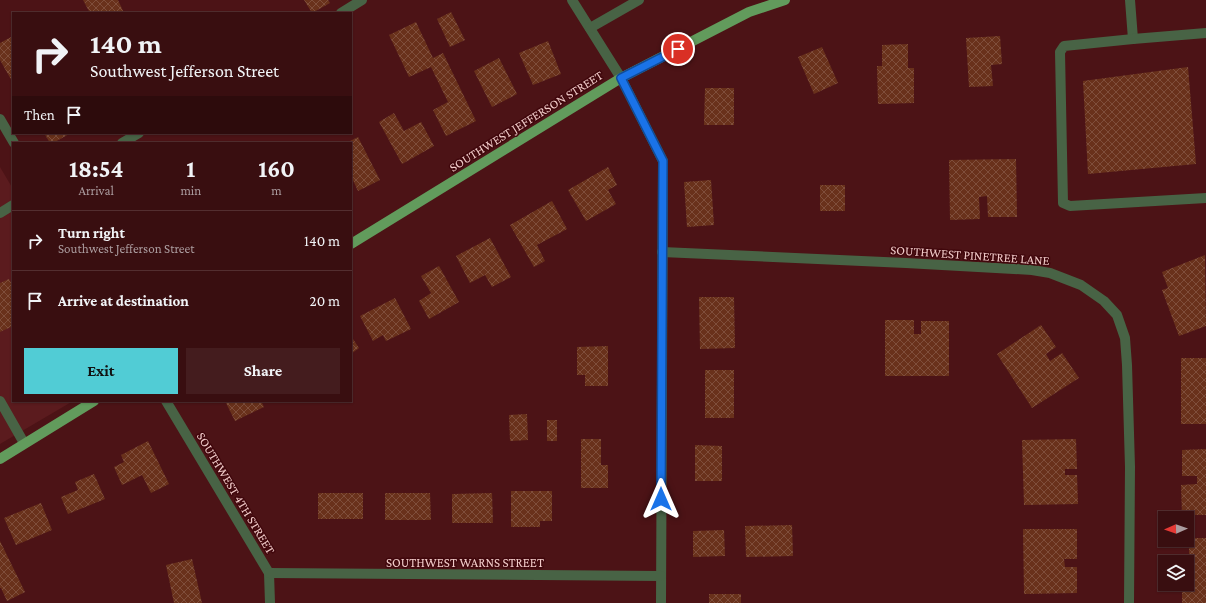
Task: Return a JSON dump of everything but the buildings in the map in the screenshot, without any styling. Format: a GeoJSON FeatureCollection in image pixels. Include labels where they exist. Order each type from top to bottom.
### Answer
{"type":"FeatureCollection","features":[{"type":"Feature","properties":{"kind":"main road","name":"SOUTHWEST JEFFERSON STREET"},"geometry":{"type":"LineString","coordinates":[[352,243],[621,78],[749,12],[785,0]]}},
{"type":"Feature","properties":{"kind":"main road"},"geometry":{"type":"LineString","coordinates":[[0,459],[92,402]]}},
{"type":"Feature","properties":{"kind":"street"},"geometry":{"type":"LineString","coordinates":[[343,12],[362,0]]}},
{"type":"Feature","properties":{"kind":"street"},"geometry":{"type":"LineString","coordinates":[[572,0],[621,78],[663,161],[661,603]]}},
{"type":"Feature","properties":{"kind":"street"},"geometry":{"type":"LineString","coordinates":[[590,28],[639,0]]}},
{"type":"Feature","properties":{"kind":"street"},"geometry":{"type":"LineString","coordinates":[[1130,0],[1133,39]]}},
{"type":"Feature","properties":{"kind":"street"},"geometry":{"type":"LineString","coordinates":[[1206,33],[1064,46],[1060,52],[1063,203],[1070,206],[1206,198]]}},
{"type":"Feature","properties":{"kind":"street"},"geometry":{"type":"LineString","coordinates":[[0,119],[13,142]]}},
{"type":"Feature","properties":{"kind":"street"},"geometry":{"type":"LineString","coordinates":[[124,142],[137,134]]}},
{"type":"Feature","properties":{"kind":"street"},"geometry":{"type":"LineString","coordinates":[[0,213],[12,206]]}},
{"type":"Feature","properties":{"kind":"street","name":"SOUTHWEST PINETREE LANE"},"geometry":{"type":"LineString","coordinates":[[662,252],[906,262],[1032,270],[1050,273],[1081,285],[1104,301],[1117,315],[1125,338],[1130,467],[1129,603]]}},
{"type":"Feature","properties":{"kind":"street"},"geometry":{"type":"LineString","coordinates":[[0,401],[24,443]]}},
{"type":"Feature","properties":{"kind":"street","name":"SOUTHWEST 4TH STREET"},"geometry":{"type":"LineString","coordinates":[[167,402],[269,574],[270,603]]}},
{"type":"Feature","properties":{"kind":"street","name":"SOUTHWEST WARNS STREET"},"geometry":{"type":"LineString","coordinates":[[269,574],[661,576]]}},
{"type":"Feature","properties":{"kind":"shaded area"},"geometry":{"type":"Polygon","coordinates":[[[0,167],[12,187],[12,402],[71,402],[0,444],[0,167]]]}},
{"type":"Feature","properties":{"kind":"route"},"geometry":{"type":"LineString","coordinates":[[661,499],[663,161],[621,78],[678,49]]}}]}
